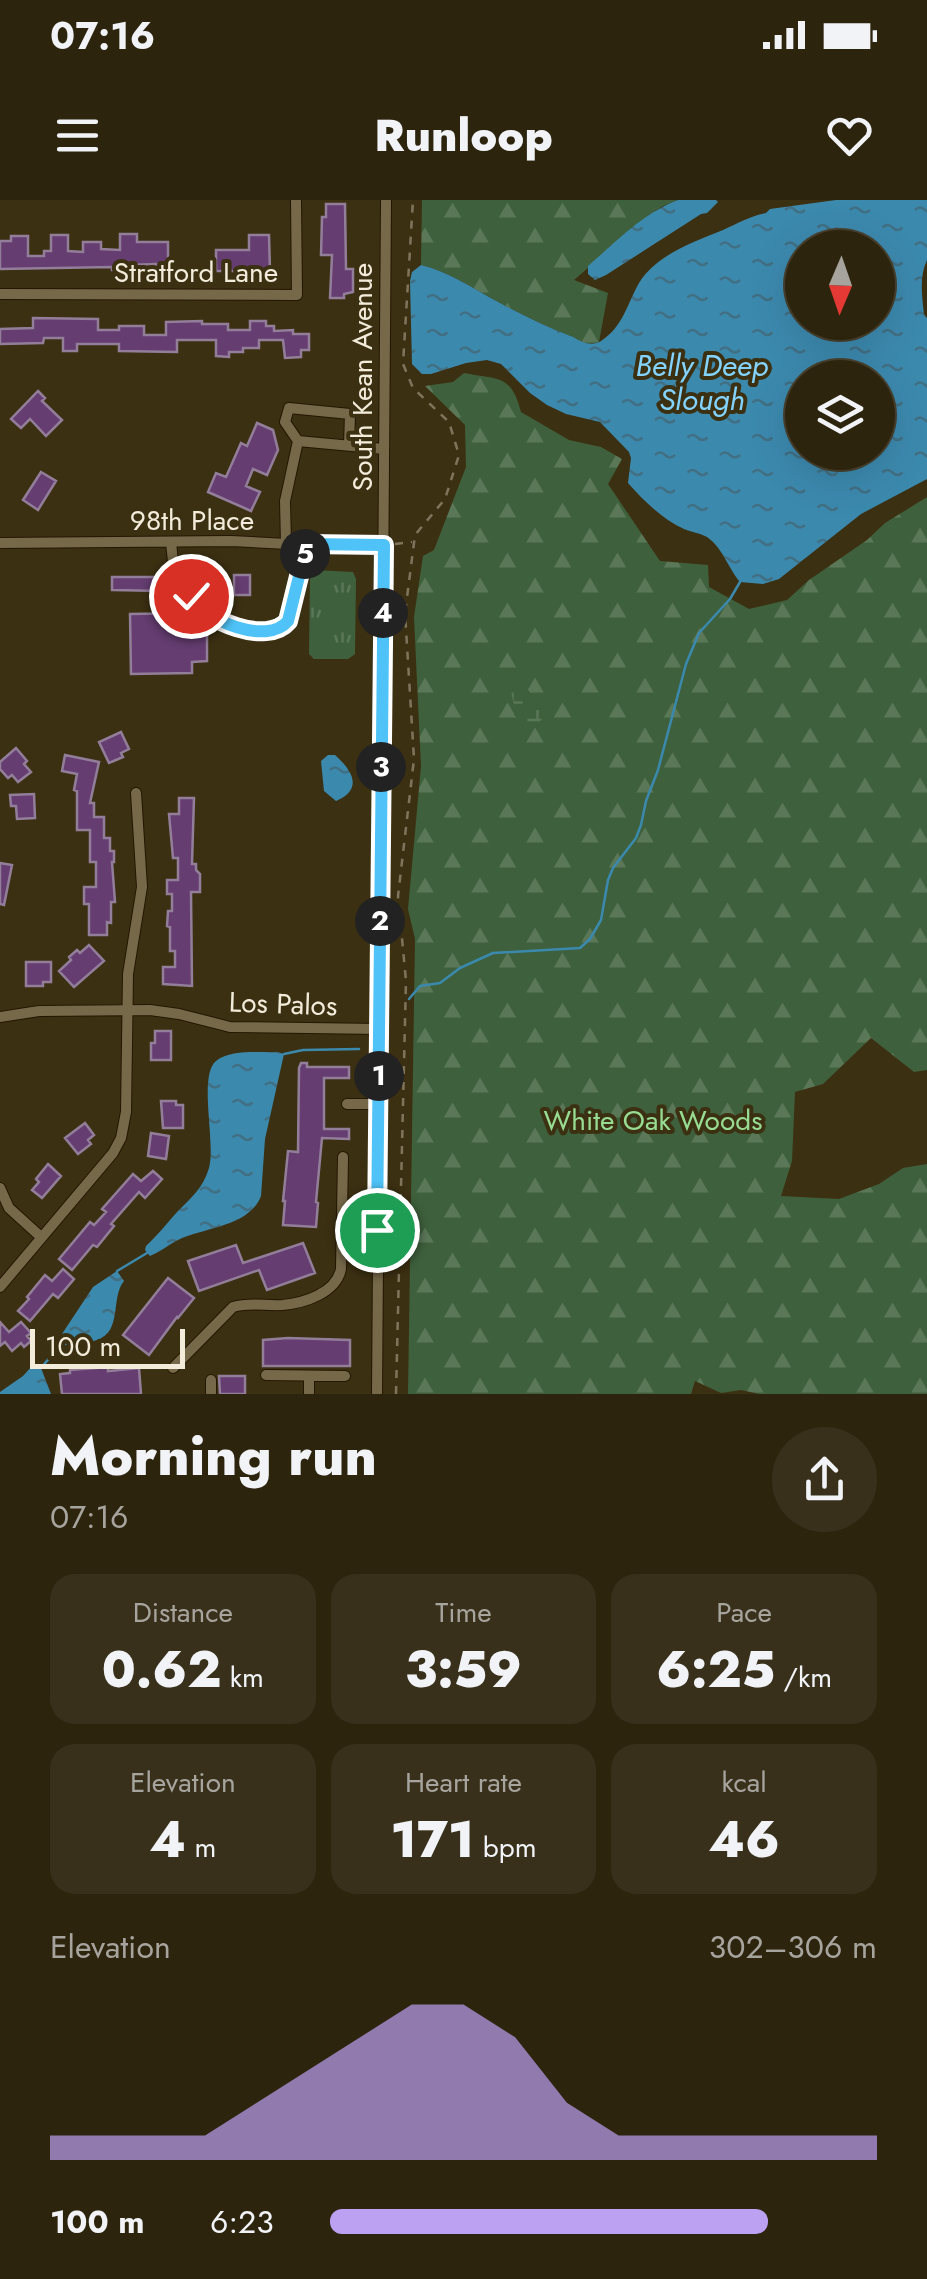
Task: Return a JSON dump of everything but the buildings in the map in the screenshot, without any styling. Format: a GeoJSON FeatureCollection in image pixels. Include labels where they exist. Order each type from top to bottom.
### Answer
{"type":"FeatureCollection","features":[{"type":"Feature","properties":{"kind":"street","name":"Stratford Lane"},"geometry":{"type":"LineString","coordinates":[[0,294],[297,295],[296,200]]}},
{"type":"Feature","properties":{"kind":"street","name":"South Kean Avenue"},"geometry":{"type":"LineString","coordinates":[[376,1394],[386,200]]}},
{"type":"Feature","properties":{"kind":"street"},"geometry":{"type":"LineString","coordinates":[[286,544],[285,501],[298,441],[286,422],[289,408],[350,414],[349,445]]}},
{"type":"Feature","properties":{"kind":"street"},"geometry":{"type":"LineString","coordinates":[[298,441],[384,448]]}},
{"type":"Feature","properties":{"kind":"street","name":"98th Place"},"geometry":{"type":"LineString","coordinates":[[0,543],[231,540],[384,545]]}},
{"type":"Feature","properties":{"kind":"street"},"geometry":{"type":"LineString","coordinates":[[171,542],[174,582],[182,586],[197,607],[238,628],[262,632],[282,628],[288,621],[307,544]]}},
{"type":"Feature","properties":{"kind":"street"},"geometry":{"type":"LineString","coordinates":[[0,1288],[113,1153],[121,1138],[126,1112],[129,958],[142,887],[136,793]]}},
{"type":"Feature","properties":{"kind":"street","name":"Los Palos"},"geometry":{"type":"LineString","coordinates":[[0,1017],[40,1011],[163,1011],[230,1027],[379,1029]]}},
{"type":"Feature","properties":{"kind":"street"},"geometry":{"type":"LineString","coordinates":[[347,1104],[379,1104]]}},
{"type":"Feature","properties":{"kind":"street"},"geometry":{"type":"LineString","coordinates":[[173,1368],[233,1307],[294,1304],[335,1285],[341,1269],[343,1157]]}},
{"type":"Feature","properties":{"kind":"street"},"geometry":{"type":"LineString","coordinates":[[0,1188],[16,1216],[41,1237]]}},
{"type":"Feature","properties":{"kind":"street"},"geometry":{"type":"LineString","coordinates":[[343,1230],[377,1230]]}},
{"type":"Feature","properties":{"kind":"street"},"geometry":{"type":"LineString","coordinates":[[266,1375],[345,1376]]}},
{"type":"Feature","properties":{"kind":"street"},"geometry":{"type":"LineString","coordinates":[[309,1376],[309,1394]]}},
{"type":"Feature","properties":{"kind":"street"},"geometry":{"type":"LineString","coordinates":[[211,1380],[211,1394]]}},
{"type":"Feature","properties":{"kind":"path"},"geometry":{"type":"LineString","coordinates":[[396,1394],[406,981],[398,896],[414,759],[406,612],[416,535],[444,499],[459,454],[449,422],[413,388],[403,364],[413,200]]}},
{"type":"Feature","properties":{"kind":"path"},"geometry":{"type":"LineString","coordinates":[[384,545],[414,542]]}},
{"type":"Feature","properties":{"kind":"green space"},"geometry":{"type":"Polygon","coordinates":[[[422,200],[678,200],[649,215],[574,280],[608,293],[599,342],[589,344],[527,317],[452,276],[421,265],[422,200]]]}},
{"type":"Feature","properties":{"kind":"green space","name":"White Oak Woods"},"geometry":{"type":"Polygon","coordinates":[[[464,373],[502,381],[513,391],[521,412],[569,440],[601,447],[622,459],[608,484],[660,561],[708,565],[709,587],[749,609],[787,600],[885,523],[927,497],[927,1070],[914,1072],[871,1038],[823,1084],[795,1092],[792,1161],[781,1196],[839,1199],[879,1184],[903,1168],[927,1164],[927,1394],[759,1394],[741,1390],[721,1393],[695,1381],[691,1394],[408,1394],[415,939],[408,909],[421,766],[414,617],[423,556],[434,550],[466,467],[465,425],[425,386],[453,382],[464,373]]]}},
{"type":"Feature","properties":{"kind":"green space"},"geometry":{"type":"Polygon","coordinates":[[[314,570],[353,572],[356,579],[355,654],[348,659],[314,659],[309,654],[310,575],[314,570]]]}},
{"type":"Feature","properties":{"kind":"green space"},"geometry":{"type":"Polygon","coordinates":[[[523,685],[544,712],[531,730],[514,715],[511,691],[523,685]]]}},
{"type":"Feature","properties":{"kind":"water"},"geometry":{"type":"Polygon","coordinates":[[[678,200],[718,202],[707,213],[606,275],[595,280],[588,274],[588,266],[630,229],[678,200]]]}},
{"type":"Feature","properties":{"kind":"water","name":"Belly Deep Slough"},"geometry":{"type":"Polygon","coordinates":[[[836,200],[927,200],[927,260],[922,287],[927,318],[927,479],[861,514],[779,579],[763,584],[740,582],[713,542],[668,520],[628,483],[629,452],[600,422],[547,405],[501,364],[487,360],[422,374],[412,364],[410,281],[412,272],[421,265],[452,276],[545,325],[594,344],[615,329],[639,283],[656,264],[688,244],[770,209],[836,200]]]}},
{"type":"Feature","properties":{"kind":"water"},"geometry":{"type":"Polygon","coordinates":[[[328,755],[341,761],[352,779],[350,791],[336,801],[324,791],[321,761],[328,755]]]}},
{"type":"Feature","properties":{"kind":"water"},"geometry":{"type":"Polygon","coordinates":[[[246,1052],[284,1054],[265,1139],[261,1196],[255,1206],[237,1220],[178,1240],[150,1256],[146,1246],[197,1192],[209,1168],[208,1081],[216,1061],[246,1052]]]}},
{"type":"Feature","properties":{"kind":"water"},"geometry":{"type":"Polygon","coordinates":[[[117,1271],[124,1281],[105,1336],[63,1346],[59,1343],[93,1287],[117,1271]]]}},
{"type":"Feature","properties":{"kind":"water"},"geometry":{"type":"Polygon","coordinates":[[[33,1365],[41,1368],[51,1394],[0,1394],[23,1376],[33,1365]]]}},
{"type":"Feature","properties":{"kind":"waterway"},"geometry":{"type":"LineString","coordinates":[[409,999],[420,986],[440,983],[460,968],[493,953],[580,948],[590,939],[601,920],[613,868],[641,825],[686,664],[699,633],[740,582]]}},
{"type":"Feature","properties":{"kind":"waterway"},"geometry":{"type":"LineString","coordinates":[[284,1054],[359,1049]]}},
{"type":"Feature","properties":{"kind":"waterway"},"geometry":{"type":"LineString","coordinates":[[117,1271],[147,1253]]}},
{"type":"Feature","properties":{"kind":"waterway"},"geometry":{"type":"LineString","coordinates":[[41,1368],[61,1344]]}},
{"type":"Feature","properties":{"kind":"route"},"geometry":{"type":"LineString","coordinates":[[191,596],[197,607],[211,617],[238,628],[262,632],[282,628],[288,621],[307,544],[384,545],[377,1230]]}}]}
